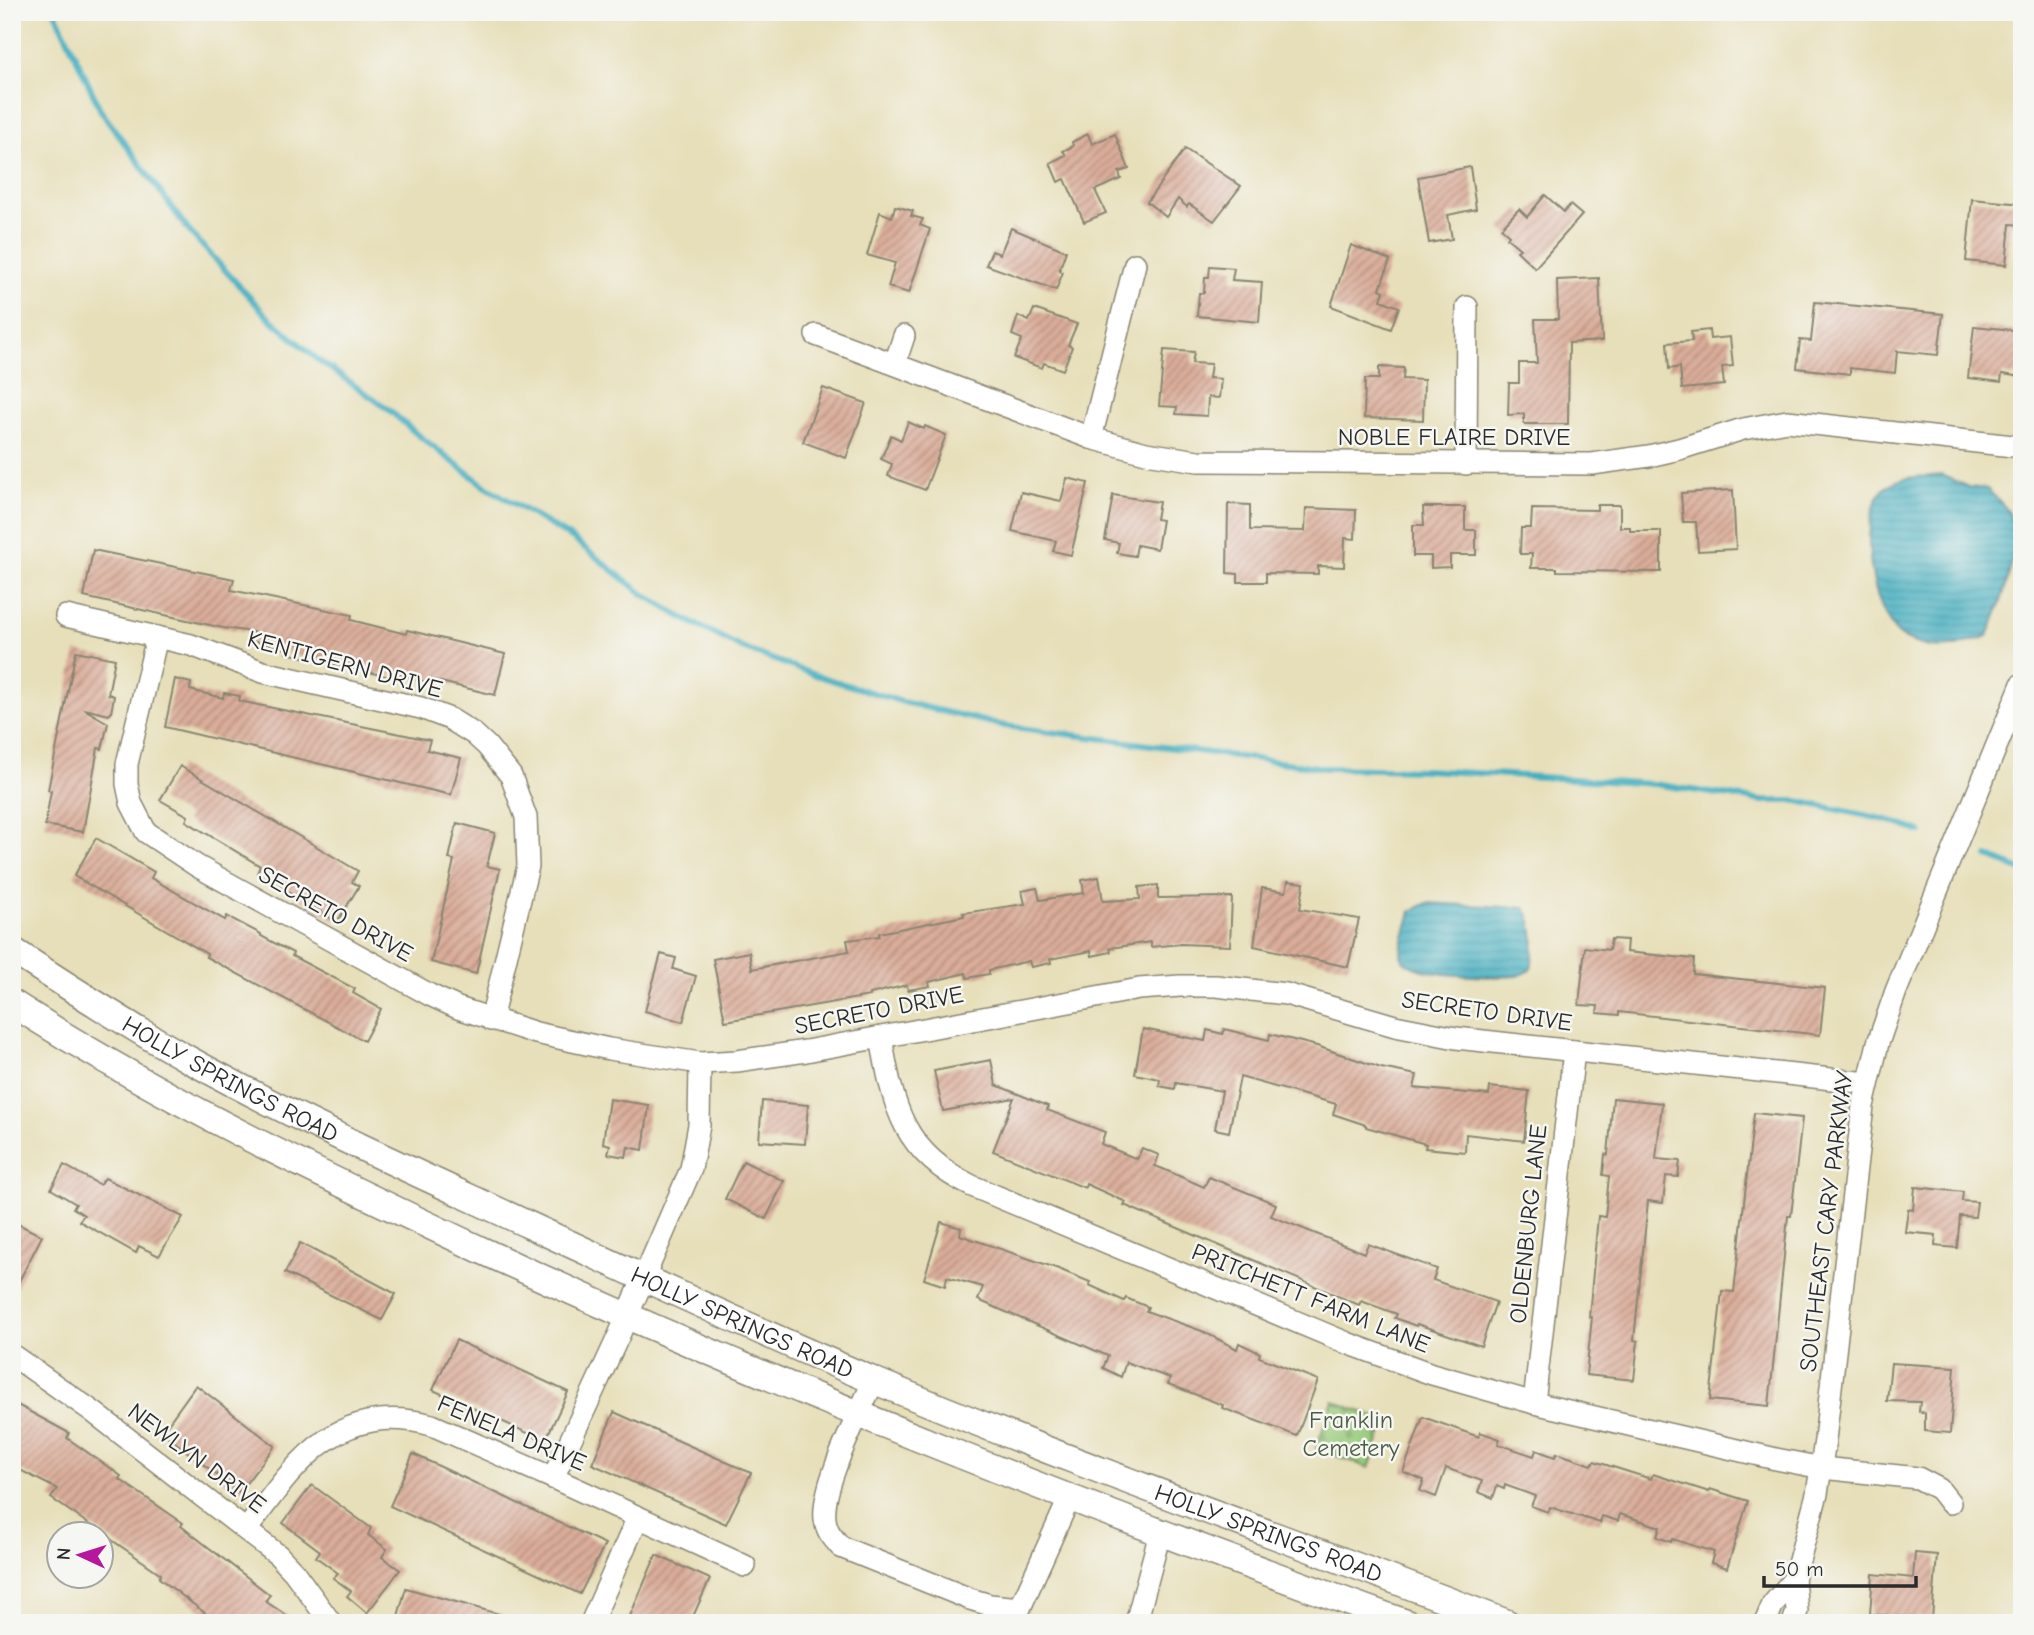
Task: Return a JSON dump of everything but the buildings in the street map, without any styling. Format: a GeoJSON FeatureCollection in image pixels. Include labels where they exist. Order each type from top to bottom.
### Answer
{"type":"FeatureCollection","features":[{"type":"Feature","properties":{"kind":"main road","name":"HOLLY SPRINGS ROAD"},"geometry":{"type":"LineString","coordinates":[[12,950],[108,1013],[190,1060],[360,1146],[643,1277],[874,1380],[1151,1490],[1507,1623]]}},
{"type":"Feature","properties":{"kind":"main road","name":"HOLLY SPRINGS ROAD"},"geometry":{"type":"LineString","coordinates":[[12,1003],[62,1035],[226,1127],[626,1317],[1069,1499],[1406,1623]]}},
{"type":"Feature","properties":{"kind":"street"},"geometry":{"type":"LineString","coordinates":[[1091,438],[1135,264]]}},
{"type":"Feature","properties":{"kind":"street"},"geometry":{"type":"LineString","coordinates":[[1465,464],[1467,307]]}},
{"type":"Feature","properties":{"kind":"street","name":"NOBLE FLAIRE DRIVE"},"geometry":{"type":"LineString","coordinates":[[816,335],[1091,438],[1146,453],[1209,462],[1563,465],[1620,461],[1679,449],[1743,429],[1787,421],[2022,447]]}},
{"type":"Feature","properties":{"kind":"street"},"geometry":{"type":"LineString","coordinates":[[895,363],[904,336]]}},
{"type":"Feature","properties":{"kind":"street","name":"KENTIGERN DRIVE"},"geometry":{"type":"LineString","coordinates":[[66,616],[191,645],[263,672],[421,708],[450,719],[474,734],[499,758],[519,792],[526,817],[528,866],[491,1020]]}},
{"type":"Feature","properties":{"kind":"street","name":"SECRETO DRIVE"},"geometry":{"type":"LineString","coordinates":[[157,637],[127,764],[131,803],[146,832],[237,890],[430,995],[491,1020],[609,1049],[700,1063],[760,1058],[1139,989],[1216,986],[1286,994],[1426,1033],[1868,1083]]}},
{"type":"Feature","properties":{"kind":"street","name":"SOUTHEAST CARY PARKWAY"},"geometry":{"type":"LineString","coordinates":[[1793,1623],[1797,1611],[1794,1579],[1811,1522],[1822,1468],[1860,1128],[1868,1083],[1896,991],[2022,684]]}},
{"type":"Feature","properties":{"kind":"street","name":"PRITCHETT FARM LANE"},"geometry":{"type":"LineString","coordinates":[[881,1037],[887,1070],[902,1119],[922,1151],[950,1175],[1347,1343],[1433,1374],[1534,1403],[1822,1468],[1918,1478],[1938,1489],[1950,1503]]}},
{"type":"Feature","properties":{"kind":"street","name":"OLDENBURG LANE"},"geometry":{"type":"LineString","coordinates":[[1534,1403],[1574,1051]]}},
{"type":"Feature","properties":{"kind":"street"},"geometry":{"type":"LineString","coordinates":[[554,1478],[691,1169],[699,1125],[700,1063]]}},
{"type":"Feature","properties":{"kind":"street","name":"NEWLYN DRIVE"},"geometry":{"type":"LineString","coordinates":[[12,1354],[92,1411],[278,1555],[294,1572],[331,1623]]}},
{"type":"Feature","properties":{"kind":"street"},"geometry":{"type":"LineString","coordinates":[[874,1380],[828,1486],[825,1520],[830,1536],[841,1547],[970,1599],[990,1605],[1020,1608],[1069,1499]]}},
{"type":"Feature","properties":{"kind":"street","name":"FENELA DRIVE"},"geometry":{"type":"LineString","coordinates":[[247,1529],[308,1452],[344,1430],[366,1423],[387,1419],[410,1420],[432,1425],[554,1478],[745,1566]]}},
{"type":"Feature","properties":{"kind":"street"},"geometry":{"type":"LineString","coordinates":[[591,1623],[638,1517]]}},
{"type":"Feature","properties":{"kind":"street"},"geometry":{"type":"LineString","coordinates":[[1136,1623],[1160,1533]]}},
{"type":"Feature","properties":{"kind":"street","name":"SOUTHEAST CARY PARKWAY"},"geometry":{"type":"LineString","coordinates":[[1765,1623],[1773,1604],[1794,1579]]}},
{"type":"Feature","properties":{"kind":"green space","name":"Franklin Cemetery"},"geometry":{"type":"Polygon","coordinates":[[[1333,1401],[1386,1421],[1369,1468],[1316,1448],[1333,1401]]]}},
{"type":"Feature","properties":{"kind":"water"},"geometry":{"type":"Polygon","coordinates":[[[1942,475],[1968,487],[1987,489],[2009,513],[2014,540],[2009,575],[1988,636],[1957,646],[1938,648],[1906,639],[1894,629],[1876,591],[1869,544],[1876,502],[1885,488],[1905,479],[1942,475]]]}},
{"type":"Feature","properties":{"kind":"water"},"geometry":{"type":"Polygon","coordinates":[[[1427,903],[1525,908],[1533,930],[1531,970],[1516,976],[1491,977],[1437,973],[1408,964],[1401,954],[1411,911],[1427,903]]]}},
{"type":"Feature","properties":{"kind":"waterway"},"geometry":{"type":"LineString","coordinates":[[55,12],[101,111],[189,231],[267,316],[317,359],[388,409],[485,486],[573,539],[643,594],[742,648],[815,675],[903,702],[1005,726],[1325,768],[1426,770],[1654,784],[1762,801],[1797,801],[1887,820],[1921,832]]}},
{"type":"Feature","properties":{"kind":"waterway"},"geometry":{"type":"LineString","coordinates":[[1988,857],[2022,870]]}}]}
